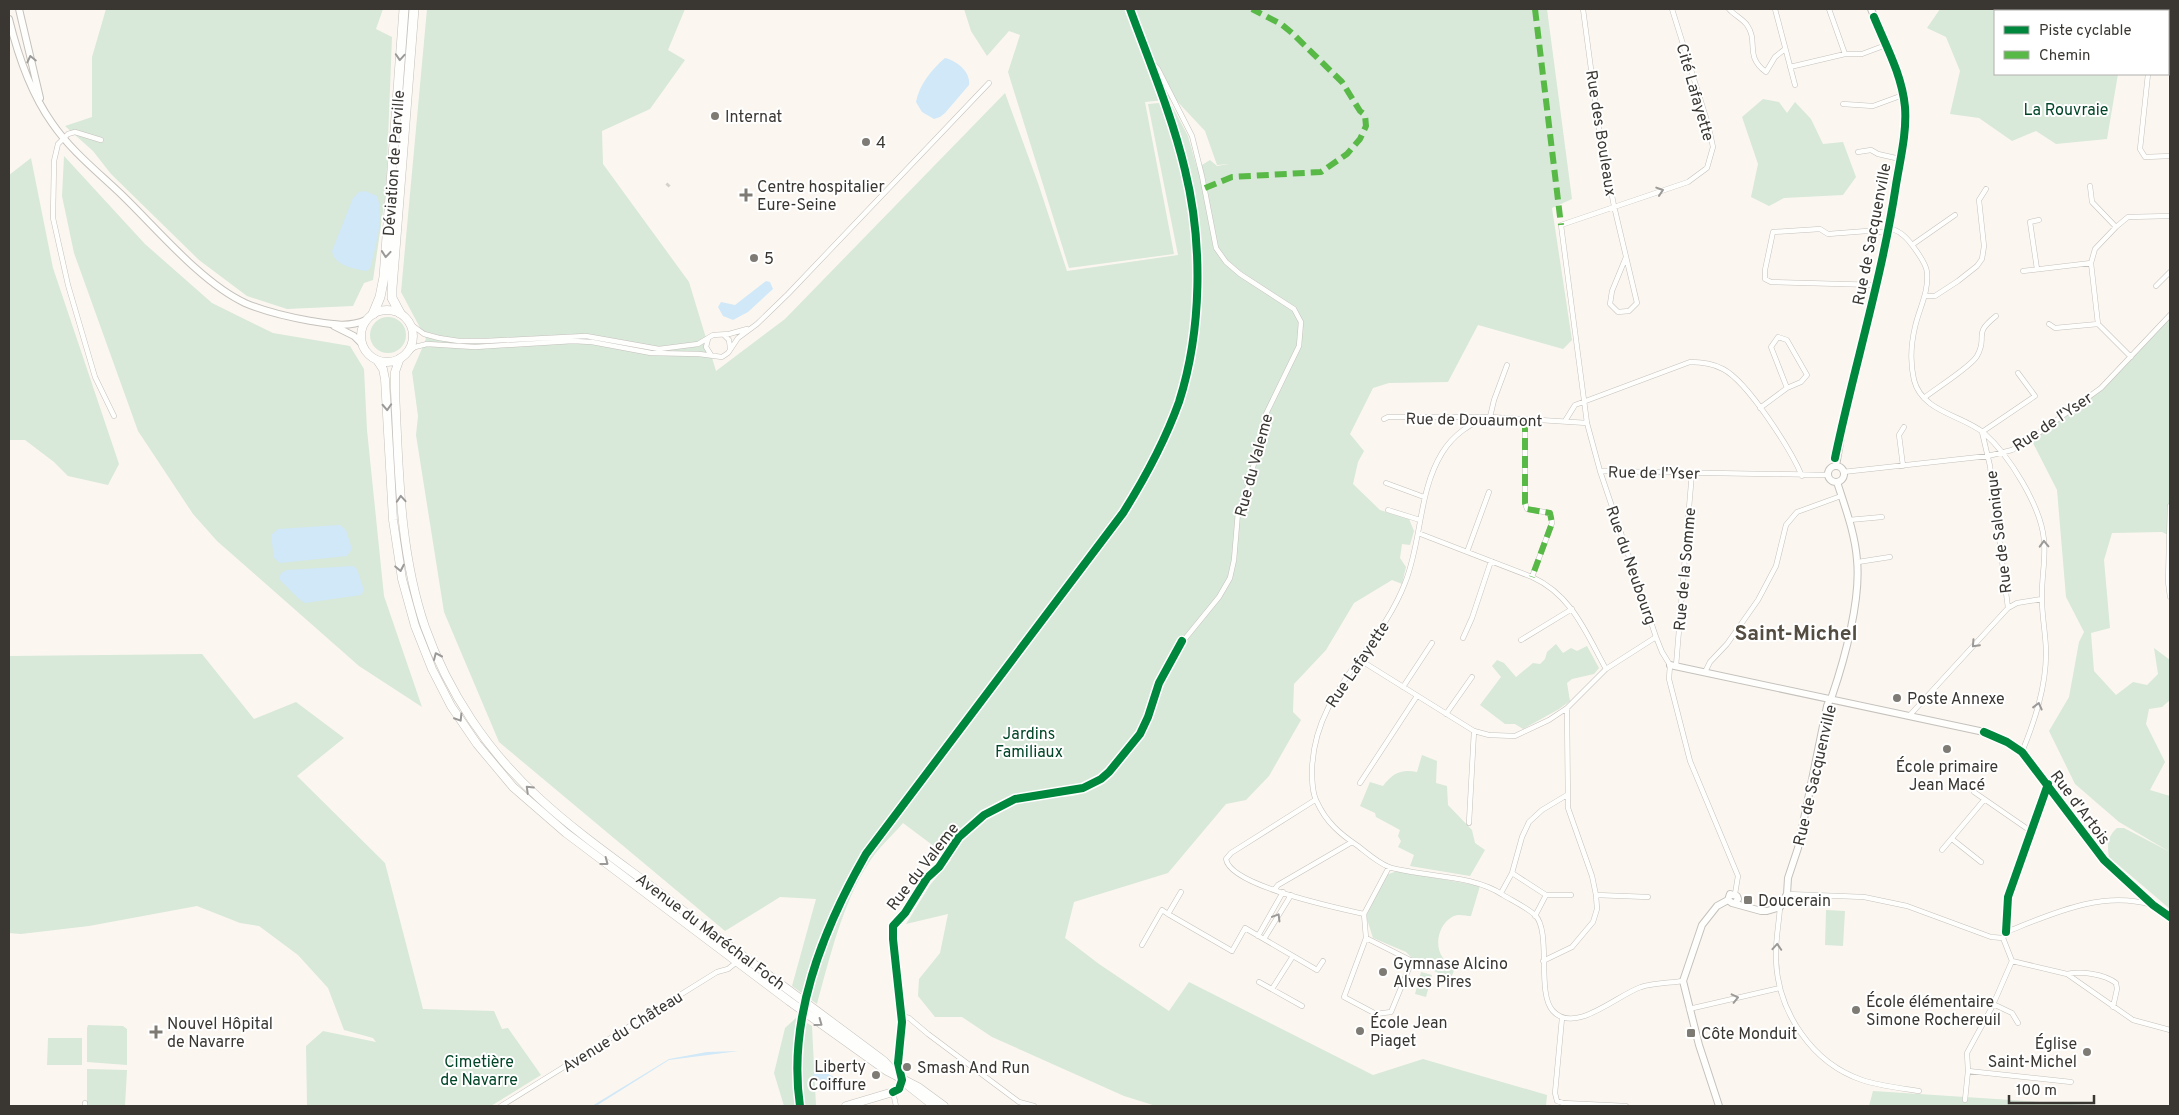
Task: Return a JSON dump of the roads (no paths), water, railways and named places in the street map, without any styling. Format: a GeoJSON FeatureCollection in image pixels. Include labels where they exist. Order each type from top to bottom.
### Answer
{"type":"FeatureCollection","features":[{"type":"Feature","properties":{"kind":"highway","name":"Déviation de Parville"},"geometry":{"type":"LineString","coordinates":[[369,317],[380,297],[384,276],[404,9]]}},
{"type":"Feature","properties":{"kind":"highway","name":"Déviation de Parville"},"geometry":{"type":"LineString","coordinates":[[400,313],[392,298],[392,288],[414,9]]}},
{"type":"Feature","properties":{"kind":"main road"},"geometry":{"type":"LineString","coordinates":[[386,310],[400,313],[410,322],[413,342],[407,353],[400,358],[389,362],[377,360],[366,352],[362,345],[361,331],[369,317],[386,310]]}},
{"type":"Feature","properties":{"kind":"main road","name":"Avenue du Maréchal Foch"},"geometry":{"type":"LineString","coordinates":[[400,358],[396,372],[395,391],[403,522],[410,571],[426,629],[449,682],[480,733],[520,780],[566,821],[742,956],[884,1060],[902,1080],[918,1087],[944,1106]]}},
{"type":"Feature","properties":{"kind":"main road","name":"Avenue du Maréchal Foch"},"geometry":{"type":"LineString","coordinates":[[377,360],[383,369],[385,379],[393,520],[398,559],[411,615],[420,641],[439,683],[473,739],[514,787],[566,833],[737,963],[902,1080],[934,1106]]}},
{"type":"Feature","properties":{"kind":"main road"},"geometry":{"type":"LineString","coordinates":[[846,1106],[893,1092],[899,1089],[902,1080]]}},
{"type":"Feature","properties":{"kind":"street"},"geometry":{"type":"LineString","coordinates":[[19,9],[42,107]]}},
{"type":"Feature","properties":{"kind":"street","name":"Rue des Bouleaux"},"geometry":{"type":"LineString","coordinates":[[1583,9],[1599,129],[1614,206],[1626,256],[1637,303],[1629,311],[1618,312],[1610,304],[1612,291],[1626,256]]}},
{"type":"Feature","properties":{"kind":"street","name":"Cité Lafayette"},"geometry":{"type":"LineString","coordinates":[[1561,225],[1688,182],[1707,168],[1713,147],[1708,124],[1672,9]]}},
{"type":"Feature","properties":{"kind":"street"},"geometry":{"type":"LineString","coordinates":[[1729,9],[1747,25],[1751,35],[1754,61],[1766,72],[1769,78]]}},
{"type":"Feature","properties":{"kind":"street"},"geometry":{"type":"LineString","coordinates":[[1775,9],[1795,85]]}},
{"type":"Feature","properties":{"kind":"street"},"geometry":{"type":"LineString","coordinates":[[1829,9],[1845,54]]}},
{"type":"Feature","properties":{"kind":"street","name":"Rue de Sacquenville"},"geometry":{"type":"LineString","coordinates":[[1836,466],[1845,413],[1889,230],[1905,123],[1903,95],[1896,70],[1871,9]]}},
{"type":"Feature","properties":{"kind":"street"},"geometry":{"type":"LineString","coordinates":[[9,19],[27,77],[42,107],[63,138],[188,260],[222,290],[266,311],[330,324],[350,325],[369,317]]}},
{"type":"Feature","properties":{"kind":"street"},"geometry":{"type":"LineString","coordinates":[[1790,67],[1845,54],[1862,54],[1886,45]]}},
{"type":"Feature","properties":{"kind":"street"},"geometry":{"type":"LineString","coordinates":[[1766,72],[1775,58],[1785,49]]}},
{"type":"Feature","properties":{"kind":"street","name":"Rue du Valeme"},"geometry":{"type":"LineString","coordinates":[[902,1080],[898,1063],[902,1016],[892,929],[927,878],[939,867],[957,840],[984,815],[1016,799],[1083,788],[1101,780],[1140,734],[1158,683],[1178,645],[1219,597],[1230,578],[1234,560],[1238,512],[1249,484],[1266,414],[1298,350],[1301,328],[1300,318],[1291,306],[1240,274],[1218,252],[1212,237],[1205,188],[1192,136],[1158,69],[1147,57]]}},
{"type":"Feature","properties":{"kind":"street"},"geometry":{"type":"LineString","coordinates":[[2148,75],[2140,149],[2146,157],[2170,156]]}},
{"type":"Feature","properties":{"kind":"street"},"geometry":{"type":"LineString","coordinates":[[407,353],[415,347],[427,344],[475,347],[574,341],[592,342],[651,353],[722,357],[730,350],[738,338],[771,311],[788,294],[988,83]]}},
{"type":"Feature","properties":{"kind":"street"},"geometry":{"type":"LineString","coordinates":[[1843,104],[1872,106],[1903,95]]}},
{"type":"Feature","properties":{"kind":"street"},"geometry":{"type":"LineString","coordinates":[[101,140],[75,132],[63,138],[56,150],[54,161],[53,218],[68,285],[95,377],[114,416]]}},
{"type":"Feature","properties":{"kind":"street","name":"Rue de Sacquenville"},"geometry":{"type":"LineString","coordinates":[[1858,152],[1871,150],[1878,154],[1900,159]]}},
{"type":"Feature","properties":{"kind":"street"},"geometry":{"type":"LineString","coordinates":[[2090,186],[2092,202],[2116,226]]}},
{"type":"Feature","properties":{"kind":"street"},"geometry":{"type":"LineString","coordinates":[[1925,296],[1935,296],[1958,281],[1977,266],[1982,259],[1984,246],[1979,200],[1986,189]]}},
{"type":"Feature","properties":{"kind":"street"},"geometry":{"type":"LineString","coordinates":[[1912,245],[1955,215]]}},
{"type":"Feature","properties":{"kind":"street"},"geometry":{"type":"LineString","coordinates":[[2131,357],[2098,324],[2090,262],[2095,249],[2116,226],[2128,217],[2141,215],[2170,216]]}},
{"type":"Feature","properties":{"kind":"street"},"geometry":{"type":"LineString","coordinates":[[2036,269],[2030,222],[2039,220]]}},
{"type":"Feature","properties":{"kind":"street","name":"Rue du Neubourg"},"geometry":{"type":"LineString","coordinates":[[1561,225],[1587,423],[1600,472],[1656,637],[1662,652],[1673,665],[1669,680],[1690,761],[1738,876],[1735,894]]}},
{"type":"Feature","properties":{"kind":"street"},"geometry":{"type":"LineString","coordinates":[[1877,285],[1771,282],[1765,279],[1764,270],[1773,232],[1820,229],[1828,234],[1889,230],[1904,235],[1927,270],[1925,296],[1915,327],[1911,357],[1914,380],[1924,398],[1935,407],[1982,432],[2004,453],[2008,462],[2028,490],[2039,514],[2044,540],[2042,599],[2046,653],[2043,684],[2037,711],[2022,752]]}},
{"type":"Feature","properties":{"kind":"street"},"geometry":{"type":"LineString","coordinates":[[2023,271],[2090,262]]}},
{"type":"Feature","properties":{"kind":"street"},"geometry":{"type":"LineString","coordinates":[[2156,286],[2170,272]]}},
{"type":"Feature","properties":{"kind":"street","name":"Rue de l'Yser"},"geometry":{"type":"LineString","coordinates":[[1844,472],[2004,453],[2029,440],[2101,388],[2170,315]]}},
{"type":"Feature","properties":{"kind":"street"},"geometry":{"type":"LineString","coordinates":[[1924,398],[1976,358],[1982,344],[1980,332],[1985,324],[1996,316]]}},
{"type":"Feature","properties":{"kind":"street"},"geometry":{"type":"LineString","coordinates":[[410,322],[424,334],[459,341],[586,336],[652,348],[670,349],[698,344],[713,334],[724,335],[751,328]]}},
{"type":"Feature","properties":{"kind":"street"},"geometry":{"type":"LineString","coordinates":[[330,324],[354,336],[362,345]]}},
{"type":"Feature","properties":{"kind":"street"},"geometry":{"type":"LineString","coordinates":[[2048,324],[2055,328],[2098,324]]}},
{"type":"Feature","properties":{"kind":"street"},"geometry":{"type":"LineString","coordinates":[[724,335],[730,343],[730,350]]}},
{"type":"Feature","properties":{"kind":"street"},"geometry":{"type":"LineString","coordinates":[[1760,408],[1787,388],[1801,382],[1807,375],[1787,340],[1778,337],[1771,347],[1787,388]]}},
{"type":"Feature","properties":{"kind":"street"},"geometry":{"type":"LineString","coordinates":[[708,339],[706,347],[712,356]]}},
{"type":"Feature","properties":{"kind":"street"},"geometry":{"type":"LineString","coordinates":[[1583,402],[1690,362],[1709,362],[1724,369],[1738,380],[1760,408],[1796,462],[1802,476]]}},
{"type":"Feature","properties":{"kind":"street"},"geometry":{"type":"LineString","coordinates":[[1490,417],[1507,365]]}},
{"type":"Feature","properties":{"kind":"street"},"geometry":{"type":"LineString","coordinates":[[1982,432],[2035,396],[2018,373]]}},
{"type":"Feature","properties":{"kind":"street","name":"Rue de Douaumont"},"geometry":{"type":"LineString","coordinates":[[1565,421],[1575,406],[1583,402]]}},
{"type":"Feature","properties":{"kind":"street","name":"Rue de Douaumont"},"geometry":{"type":"LineString","coordinates":[[1384,419],[1388,417],[1490,417],[1587,423]]}},
{"type":"Feature","properties":{"kind":"street","name":"Rue Lafayette"},"geometry":{"type":"LineString","coordinates":[[1388,867],[1352,842],[1327,820],[1315,800],[1312,771],[1313,748],[1318,729],[1334,696],[1389,618],[1397,601],[1413,561],[1424,497],[1435,466],[1451,441],[1464,429],[1490,417]]}},
{"type":"Feature","properties":{"kind":"street"},"geometry":{"type":"LineString","coordinates":[[1525,420],[1525,503],[1528,509],[1550,513],[1552,523],[1532,577]]}},
{"type":"Feature","properties":{"kind":"street"},"geometry":{"type":"LineString","coordinates":[[1903,466],[1900,435],[1904,427]]}},
{"type":"Feature","properties":{"kind":"street","name":"Rue de Salonique"},"geometry":{"type":"LineString","coordinates":[[1982,432],[1988,456],[2008,608]]}},
{"type":"Feature","properties":{"kind":"street"},"geometry":{"type":"LineString","coordinates":[[1836,466],[1844,472],[1841,480],[1837,482],[1828,475],[1830,470],[1836,466]]}},
{"type":"Feature","properties":{"kind":"street","name":"Rue de l'Yser"},"geometry":{"type":"LineString","coordinates":[[1600,472],[1828,475]]}},
{"type":"Feature","properties":{"kind":"street","name":"Rue de la Somme"},"geometry":{"type":"LineString","coordinates":[[1673,665],[1692,472]]}},
{"type":"Feature","properties":{"kind":"street","name":"Rue de Sacquenville"},"geometry":{"type":"LineString","coordinates":[[1780,907],[1787,894],[1788,878],[1798,848],[1827,706],[1843,660],[1852,616],[1858,562],[1849,520],[1837,482]]}},
{"type":"Feature","properties":{"kind":"street"},"geometry":{"type":"LineString","coordinates":[[1386,483],[1424,497]]}},
{"type":"Feature","properties":{"kind":"street"},"geometry":{"type":"LineString","coordinates":[[1467,552],[1489,492]]}},
{"type":"Feature","properties":{"kind":"street"},"geometry":{"type":"LineString","coordinates":[[1705,672],[1710,662],[1727,644],[1758,600],[1776,566],[1786,525],[1797,512],[1841,496]]}},
{"type":"Feature","properties":{"kind":"street"},"geometry":{"type":"LineString","coordinates":[[2170,506],[2168,582],[2170,598]]}},
{"type":"Feature","properties":{"kind":"street"},"geometry":{"type":"LineString","coordinates":[[1388,510],[1420,520]]}},
{"type":"Feature","properties":{"kind":"street"},"geometry":{"type":"LineString","coordinates":[[1849,520],[1882,517]]}},
{"type":"Feature","properties":{"kind":"street"},"geometry":{"type":"LineString","coordinates":[[1418,533],[1532,577],[1554,590],[1572,608],[1606,669]]}},
{"type":"Feature","properties":{"kind":"street"},"geometry":{"type":"LineString","coordinates":[[1858,562],[1890,557]]}},
{"type":"Feature","properties":{"kind":"street"},"geometry":{"type":"LineString","coordinates":[[1463,638],[1472,618],[1491,561]]}},
{"type":"Feature","properties":{"kind":"street"},"geometry":{"type":"LineString","coordinates":[[1909,716],[2008,608],[2017,603],[2042,599]]}},
{"type":"Feature","properties":{"kind":"street"},"geometry":{"type":"LineString","coordinates":[[1521,640],[1572,608]]}},
{"type":"Feature","properties":{"kind":"street"},"geometry":{"type":"LineString","coordinates":[[1360,660],[1474,731],[1489,735],[1515,736],[1567,708],[1606,669],[1656,637]]}},
{"type":"Feature","properties":{"kind":"street"},"geometry":{"type":"LineString","coordinates":[[1403,686],[1432,643]]}},
{"type":"Feature","properties":{"kind":"street","name":"Rue d'Artois"},"geometry":{"type":"LineString","coordinates":[[1673,665],[1984,732],[2007,742],[2022,752],[2104,860],[2153,905],[2170,916]]}},
{"type":"Feature","properties":{"kind":"street"},"geometry":{"type":"LineString","coordinates":[[1446,714],[1472,677]]}},
{"type":"Feature","properties":{"kind":"street"},"geometry":{"type":"LineString","coordinates":[[1360,783],[1418,696]]}},
{"type":"Feature","properties":{"kind":"street"},"geometry":{"type":"LineString","coordinates":[[1543,961],[1572,946],[1585,934],[1597,909],[1592,876],[1568,808],[1567,708]]}},
{"type":"Feature","properties":{"kind":"street"},"geometry":{"type":"LineString","coordinates":[[1469,822],[1474,731]]}},
{"type":"Feature","properties":{"kind":"street"},"geometry":{"type":"LineString","coordinates":[[1965,1100],[1968,1071],[1967,1052],[1993,1004],[2012,961],[2003,938],[2006,932],[2008,897],[2048,784]]}},
{"type":"Feature","properties":{"kind":"street"},"geometry":{"type":"LineString","coordinates":[[1974,792],[2032,832]]}},
{"type":"Feature","properties":{"kind":"street"},"geometry":{"type":"LineString","coordinates":[[1501,893],[1512,872],[1522,837],[1529,822],[1542,810],[1567,795]]}},
{"type":"Feature","properties":{"kind":"street"},"geometry":{"type":"LineString","coordinates":[[1315,800],[1231,853],[1226,858],[1227,863],[1238,874],[1260,885],[1364,914]]}},
{"type":"Feature","properties":{"kind":"street"},"geometry":{"type":"LineString","coordinates":[[1942,850],[1984,800]]}},
{"type":"Feature","properties":{"kind":"street"},"geometry":{"type":"LineString","coordinates":[[1952,839],[1981,862]]}},
{"type":"Feature","properties":{"kind":"street"},"geometry":{"type":"LineString","coordinates":[[1274,890],[1278,884],[1352,842]]}},
{"type":"Feature","properties":{"kind":"street"},"geometry":{"type":"LineString","coordinates":[[1366,938],[1412,961],[1391,1012],[1376,1014],[1344,997],[1366,938],[1364,914],[1388,867],[1480,884],[1501,893],[1535,916],[1541,932],[1547,1001],[1553,1012],[1562,1018],[1580,1019],[1642,987],[1683,982]]}},
{"type":"Feature","properties":{"kind":"street"},"geometry":{"type":"LineString","coordinates":[[1512,872],[1546,895],[1571,895]]}},
{"type":"Feature","properties":{"kind":"street"},"geometry":{"type":"LineString","coordinates":[[2132,901],[2136,897],[2136,890]]}},
{"type":"Feature","properties":{"kind":"street"},"geometry":{"type":"LineString","coordinates":[[1168,914],[1181,892]]}},
{"type":"Feature","properties":{"kind":"street"},"geometry":{"type":"LineString","coordinates":[[1258,936],[1283,892]]}},
{"type":"Feature","properties":{"kind":"street"},"geometry":{"type":"LineString","coordinates":[[1719,1106],[1699,1045],[1683,982],[1702,925],[1717,906],[1738,899],[1735,894]]}},
{"type":"Feature","properties":{"kind":"street"},"geometry":{"type":"LineString","coordinates":[[1787,894],[1873,898],[1907,906],[1991,937],[2003,938]]}},
{"type":"Feature","properties":{"kind":"street"},"geometry":{"type":"LineString","coordinates":[[1264,939],[1291,895]]}},
{"type":"Feature","properties":{"kind":"street"},"geometry":{"type":"LineString","coordinates":[[1535,916],[1546,895]]}},
{"type":"Feature","properties":{"kind":"street"},"geometry":{"type":"LineString","coordinates":[[1596,895],[1648,898]]}},
{"type":"Feature","properties":{"kind":"street"},"geometry":{"type":"LineString","coordinates":[[2006,932],[2076,905],[2132,901],[2153,905]]}},
{"type":"Feature","properties":{"kind":"street"},"geometry":{"type":"LineString","coordinates":[[1732,902],[1761,911],[1780,907],[1776,960],[1780,988],[1788,1012],[1800,1032],[1828,1061],[1862,1080],[1919,1091]]}},
{"type":"Feature","properties":{"kind":"street"},"geometry":{"type":"LineString","coordinates":[[1142,946],[1162,910],[1232,951],[1245,928],[1317,970],[1323,961]]}},
{"type":"Feature","properties":{"kind":"street","name":"Avenue du Château"},"geometry":{"type":"LineString","coordinates":[[501,1106],[717,972],[728,969],[737,963],[742,956]]}},
{"type":"Feature","properties":{"kind":"street"},"geometry":{"type":"LineString","coordinates":[[1272,989],[1293,956]]}},
{"type":"Feature","properties":{"kind":"street"},"geometry":{"type":"LineString","coordinates":[[2012,961],[2066,974],[2133,1020],[2170,1030]]}},
{"type":"Feature","properties":{"kind":"street"},"geometry":{"type":"LineString","coordinates":[[2066,974],[2078,972],[2111,979],[2116,983],[2117,988],[2112,1007]]}},
{"type":"Feature","properties":{"kind":"street"},"geometry":{"type":"LineString","coordinates":[[1259,982],[1302,1006]]}},
{"type":"Feature","properties":{"kind":"street"},"geometry":{"type":"LineString","coordinates":[[1689,1009],[1780,988]]}},
{"type":"Feature","properties":{"kind":"street"},"geometry":{"type":"LineString","coordinates":[[1993,1004],[2012,1013],[2018,1023]]}},
{"type":"Feature","properties":{"kind":"street"},"geometry":{"type":"LineString","coordinates":[[902,1016],[909,1018],[1019,1102],[1034,1106]]}},
{"type":"Feature","properties":{"kind":"street"},"geometry":{"type":"LineString","coordinates":[[1562,1018],[1555,1093],[1558,1101],[1563,1103],[1626,1106]]}},
{"type":"Feature","properties":{"kind":"street"},"geometry":{"type":"LineString","coordinates":[[1968,1071],[2071,1082]]}},
{"type":"Feature","properties":{"kind":"street"},"geometry":{"type":"LineString","coordinates":[[893,1092],[896,1106]]}},
{"type":"Feature","properties":{"kind":"water"},"geometry":{"type":"Polygon","coordinates":[[[945,58],[962,68],[968,76],[969,85],[945,113],[934,119],[922,112],[916,102],[927,78],[945,58]]]}},
{"type":"Feature","properties":{"kind":"water"},"geometry":{"type":"Polygon","coordinates":[[[365,191],[377,196],[380,214],[380,223],[370,269],[366,271],[340,263],[332,251],[353,198],[359,192],[365,191]]]}},
{"type":"Feature","properties":{"kind":"water"},"geometry":{"type":"Polygon","coordinates":[[[766,281],[770,282],[773,289],[748,312],[733,320],[723,316],[718,307],[721,302],[735,305],[766,281]]]}},
{"type":"Feature","properties":{"kind":"water"},"geometry":{"type":"Polygon","coordinates":[[[340,525],[346,530],[352,549],[347,556],[280,563],[274,558],[271,535],[278,529],[340,525]]]}},
{"type":"Feature","properties":{"kind":"water"},"geometry":{"type":"Polygon","coordinates":[[[353,566],[357,569],[364,590],[361,595],[305,603],[279,579],[281,573],[287,570],[353,566]]]}},
{"type":"Feature","properties":{"kind":"water"},"geometry":{"type":"Polygon","coordinates":[[[739,1051],[669,1060],[596,1106],[592,1106],[669,1059],[707,1052],[739,1051]]]}},
{"type":"Feature","properties":{"kind":"waterway"},"geometry":{"type":"LineString","coordinates":[[819,1075],[839,1085]]}},
{"type":"Feature","properties":{"kind":"place","name":"Internat"},"geometry":{"type":"Point","coordinates":[715,116]}},
{"type":"Feature","properties":{"kind":"place","name":"4"},"geometry":{"type":"Point","coordinates":[866,142]}},
{"type":"Feature","properties":{"kind":"place","name":"Centre hospitalier Eure-Seine"},"geometry":{"type":"Point","coordinates":[746,195]}},
{"type":"Feature","properties":{"kind":"place","name":"5"},"geometry":{"type":"Point","coordinates":[754,258]}},
{"type":"Feature","properties":{"kind":"place","name":"Poste Annexe"},"geometry":{"type":"Point","coordinates":[1897,698]}},
{"type":"Feature","properties":{"kind":"place","name":"École primaire Jean Macé"},"geometry":{"type":"Point","coordinates":[1947,749]}},
{"type":"Feature","properties":{"kind":"place","name":"Doucerain"},"geometry":{"type":"Point","coordinates":[1748,900]}},
{"type":"Feature","properties":{"kind":"place","name":"Gymnase Alcino Alves Pires"},"geometry":{"type":"Point","coordinates":[1383,972]}},
{"type":"Feature","properties":{"kind":"place","name":"École élémentaire Simone Rochereuil"},"geometry":{"type":"Point","coordinates":[1856,1010]}},
{"type":"Feature","properties":{"kind":"place","name":"École Jean Piaget"},"geometry":{"type":"Point","coordinates":[1360,1031]}},
{"type":"Feature","properties":{"kind":"place","name":"Nouvel Hôpital de Navarre"},"geometry":{"type":"Point","coordinates":[156,1032]}},
{"type":"Feature","properties":{"kind":"place","name":"Côte Monduit"},"geometry":{"type":"Point","coordinates":[1691,1033]}},
{"type":"Feature","properties":{"kind":"place","name":"Église Saint-Michel"},"geometry":{"type":"Point","coordinates":[2087,1052]}},
{"type":"Feature","properties":{"kind":"place","name":"Smash And Run"},"geometry":{"type":"Point","coordinates":[907,1067]}},
{"type":"Feature","properties":{"kind":"place","name":"Liberty Coiffure"},"geometry":{"type":"Point","coordinates":[876,1075]}},
{"type":"Feature","properties":{"kind":"district","name":"Saint-Michel"},"geometry":{"type":"Point","coordinates":[1796,633]}},
{"type":"Feature","properties":{"kind":"park label","name":"La Rouvraie"},"geometry":{"type":"Point","coordinates":[2066,109]}},
{"type":"Feature","properties":{"kind":"park label","name":"Jardins Familiaux"},"geometry":{"type":"Point","coordinates":[1029,742]}},
{"type":"Feature","properties":{"kind":"park label","name":"Cimetière de Navarre"},"geometry":{"type":"Point","coordinates":[479,1070]}}]}
